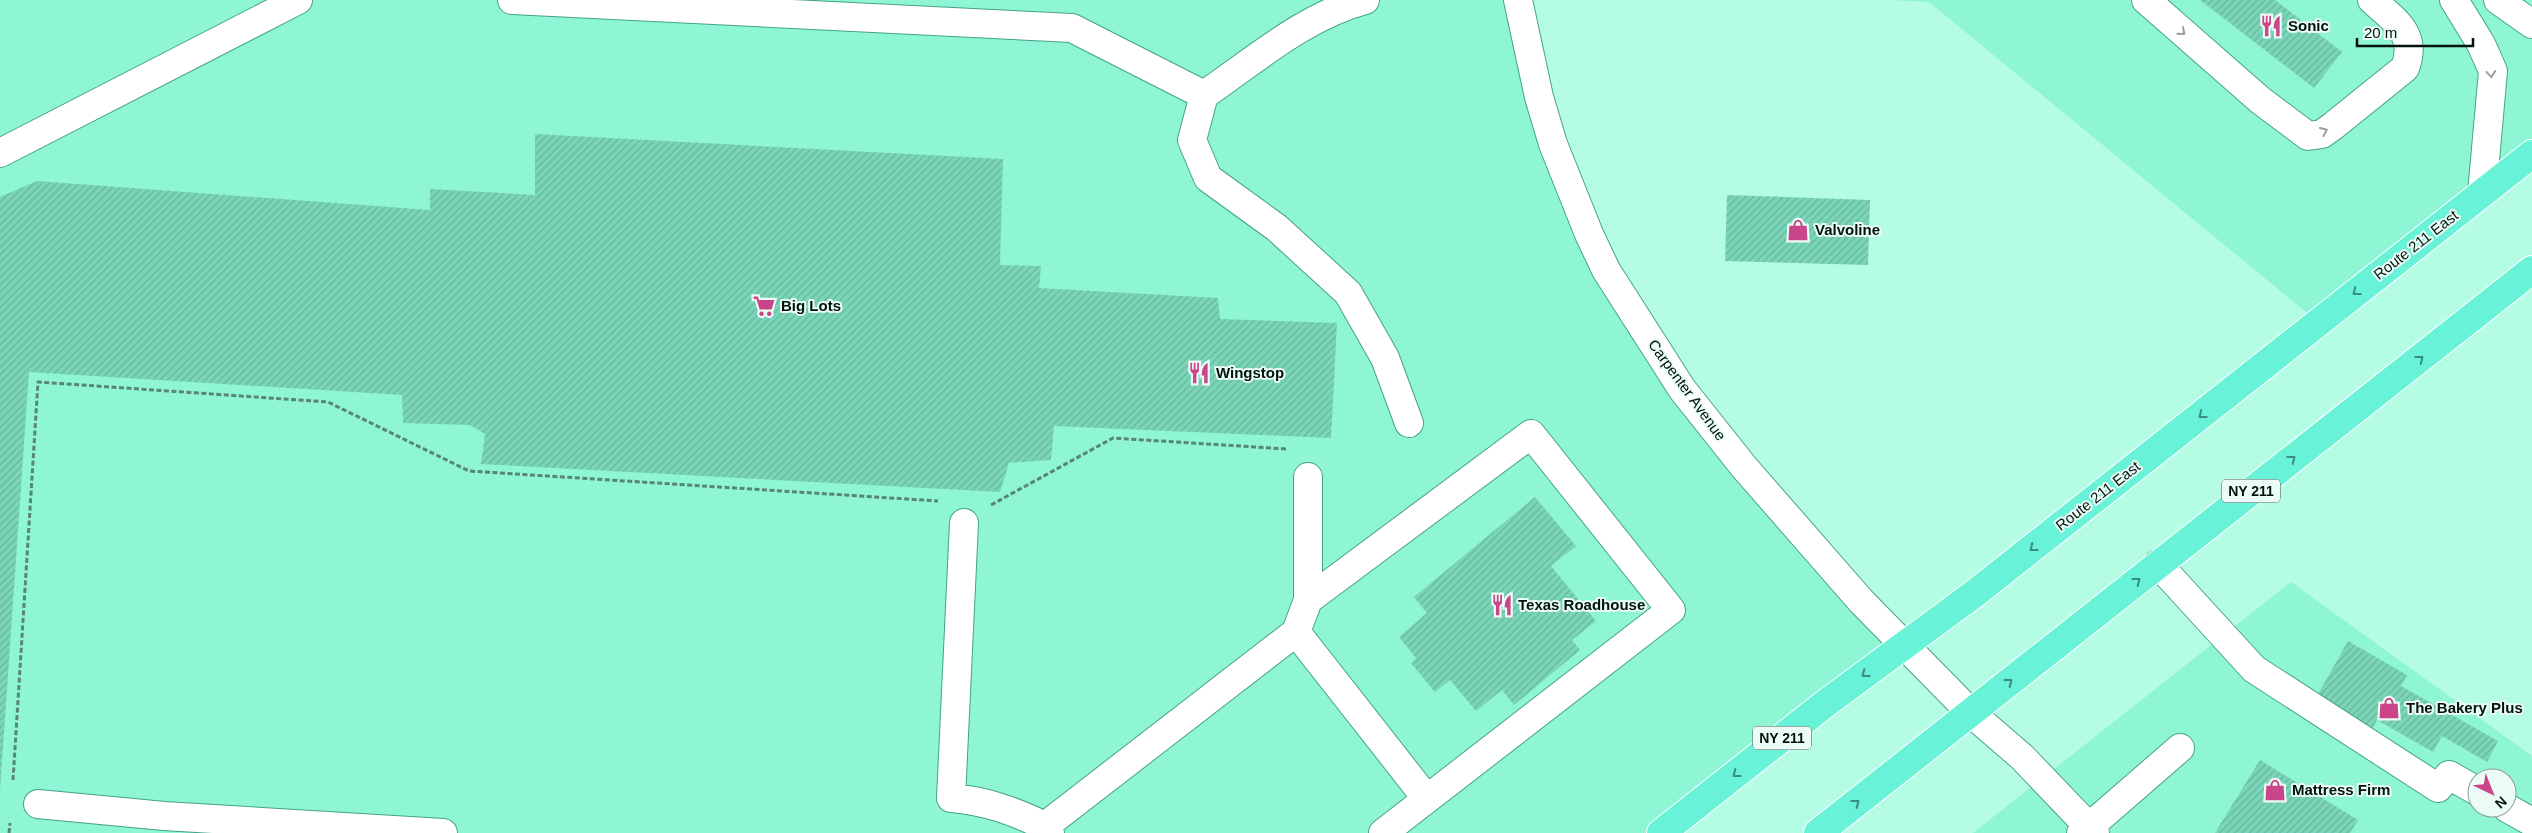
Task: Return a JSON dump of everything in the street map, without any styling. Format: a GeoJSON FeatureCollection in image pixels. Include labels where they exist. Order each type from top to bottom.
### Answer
{"type":"FeatureCollection","features":[{"type":"Feature","properties":{"kind":"main road","name":"Route 211 East"},"geometry":{"type":"LineString","coordinates":[[1661,833],[1904,645],[1974,594],[2532,154]]}},
{"type":"Feature","properties":{"kind":"main road","name":"NY 211"},"geometry":{"type":"LineString","coordinates":[[1818,833],[2158,564],[2528,281]]}},
{"type":"Feature","properties":{"kind":"street"},"geometry":{"type":"LineString","coordinates":[[0,153],[298,0]]}},
{"type":"Feature","properties":{"kind":"street"},"geometry":{"type":"LineString","coordinates":[[512,0],[1072,28],[1204,95]]}},
{"type":"Feature","properties":{"kind":"street"},"geometry":{"type":"LineString","coordinates":[[1365,0],[1339,7],[1288,36],[1204,95],[1192,140],[1208,178],[1277,228],[1348,293],[1385,358],[1409,424]]}},
{"type":"Feature","properties":{"kind":"street","name":"Carpenter Avenue"},"geometry":{"type":"LineString","coordinates":[[1518,0],[1539,98],[1553,144],[1589,234],[1606,270],[1682,388],[1733,453],[1810,543],[1904,645],[1971,713],[2022,757],[2088,831]]}},
{"type":"Feature","properties":{"kind":"street"},"geometry":{"type":"LineString","coordinates":[[2146,0],[2260,100],[2308,136],[2322,134],[2405,68],[2410,56],[2404,29],[2372,0]]}},
{"type":"Feature","properties":{"kind":"street"},"geometry":{"type":"LineString","coordinates":[[2454,0],[2481,44],[2493,71],[2482,193]]}},
{"type":"Feature","properties":{"kind":"street"},"geometry":{"type":"LineString","coordinates":[[2498,0],[2532,24]]}},
{"type":"Feature","properties":{"kind":"street"},"geometry":{"type":"LineString","coordinates":[[1308,600],[1531,434],[1671,610],[1383,833]]}},
{"type":"Feature","properties":{"kind":"street"},"geometry":{"type":"LineString","coordinates":[[964,523],[952,798],[979,800],[1012,811],[1048,830],[1296,632],[1308,600],[1308,477]]}},
{"type":"Feature","properties":{"kind":"street"},"geometry":{"type":"LineString","coordinates":[[2158,564],[2254,669],[2438,788],[2449,774],[2467,784]]}},
{"type":"Feature","properties":{"kind":"street"},"geometry":{"type":"LineString","coordinates":[[1296,632],[1427,799]]}},
{"type":"Feature","properties":{"kind":"street"},"geometry":{"type":"LineString","coordinates":[[2088,831],[2180,748]]}},
{"type":"Feature","properties":{"kind":"street"},"geometry":{"type":"LineString","coordinates":[[38,804],[164,816],[443,833]]}},
{"type":"Feature","properties":{"kind":"street"},"geometry":{"type":"LineString","coordinates":[[2517,814],[2532,822]]}},
{"type":"Feature","properties":{"kind":"path"},"geometry":{"type":"LineString","coordinates":[[12,784],[38,382],[328,402],[469,471],[945,502]]}},
{"type":"Feature","properties":{"kind":"path"},"geometry":{"type":"LineString","coordinates":[[984,504],[994,505],[1113,438],[1296,449]]}},
{"type":"Feature","properties":{"kind":"path"},"geometry":{"type":"LineString","coordinates":[[9,833],[11,813]]}},
{"type":"Feature","properties":{"kind":"shaded area"},"geometry":{"type":"Polygon","coordinates":[[[0,0],[1518,0],[1553,144],[1682,389],[1904,645],[1664,833],[0,833],[0,0]]]}},
{"type":"Feature","properties":{"kind":"shaded area"},"geometry":{"type":"Polygon","coordinates":[[[1889,0],[2532,0],[2532,154],[2318,322],[1929,2],[1889,0]]]}},
{"type":"Feature","properties":{"kind":"shaded area"},"geometry":{"type":"Polygon","coordinates":[[[2291,582],[2532,756],[2532,833],[1973,833],[2291,582]]]}},
{"type":"Feature","properties":{"kind":"building","name":"Sonic"},"geometry":{"type":"Polygon","coordinates":[[[2200,0],[2275,0],[2342,52],[2314,88],[2200,0]]]}},
{"type":"Feature","properties":{"kind":"building"},"geometry":{"type":"Polygon","coordinates":[[[535,134],[1003,159],[1000,265],[1041,266],[1039,288],[1218,298],[1220,319],[1337,323],[1331,438],[1054,426],[1051,460],[1009,463],[1000,492],[481,464],[485,434],[470,425],[403,423],[402,395],[29,372],[0,790],[0,197],[37,181],[430,210],[430,189],[535,195],[535,134]]]}},
{"type":"Feature","properties":{"kind":"building","name":"Valvoline"},"geometry":{"type":"Polygon","coordinates":[[[1727,195],[1870,200],[1868,265],[1725,261],[1727,195]]]}},
{"type":"Feature","properties":{"kind":"building","name":"Texas Roadhouse"},"geometry":{"type":"Polygon","coordinates":[[[1535,497],[1576,546],[1551,566],[1596,621],[1572,640],[1580,650],[1514,705],[1502,690],[1476,711],[1450,680],[1435,692],[1411,663],[1416,658],[1399,637],[1427,613],[1414,597],[1535,497]]]}},
{"type":"Feature","properties":{"kind":"building","name":"The Bakery Plus"},"geometry":{"type":"Polygon","coordinates":[[[2348,641],[2407,675],[2401,686],[2498,741],[2487,762],[2442,736],[2433,752],[2377,720],[2373,728],[2317,696],[2348,641]]]}},
{"type":"Feature","properties":{"kind":"building","name":"Mattress Firm"},"geometry":{"type":"Polygon","coordinates":[[[2260,760],[2358,820],[2350,833],[2215,833],[2260,760]]]}},
{"type":"Feature","properties":{"kind":"place","name":"Sonic"},"geometry":{"type":"Point","coordinates":[2271,26]}},
{"type":"Feature","properties":{"kind":"place","name":"Valvoline"},"geometry":{"type":"Point","coordinates":[1798,230]}},
{"type":"Feature","properties":{"kind":"place","name":"Big Lots"},"geometry":{"type":"Point","coordinates":[764,306]}},
{"type":"Feature","properties":{"kind":"place","name":"Wingstop"},"geometry":{"type":"Point","coordinates":[1199,373]}},
{"type":"Feature","properties":{"kind":"place","name":"Texas Roadhouse"},"geometry":{"type":"Point","coordinates":[1502,605]}},
{"type":"Feature","properties":{"kind":"place","name":"The Bakery Plus"},"geometry":{"type":"Point","coordinates":[2389,708]}},
{"type":"Feature","properties":{"kind":"place","name":"Mattress Firm"},"geometry":{"type":"Point","coordinates":[2275,790]}}]}
